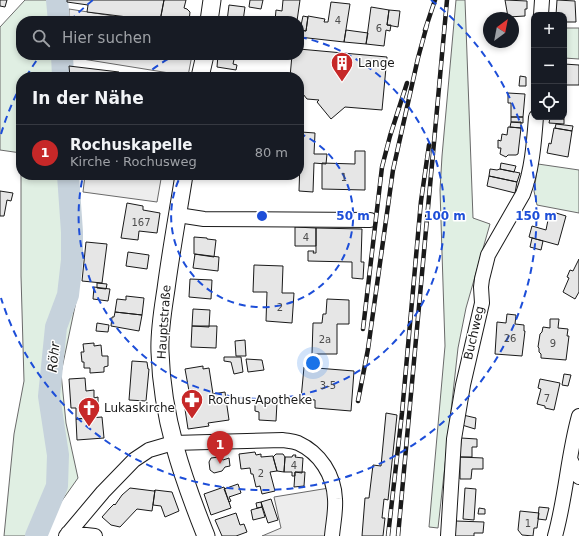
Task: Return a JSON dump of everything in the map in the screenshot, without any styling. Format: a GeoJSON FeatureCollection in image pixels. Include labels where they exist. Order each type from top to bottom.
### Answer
{"type":"FeatureCollection","features":[{"type":"Feature","properties":{"kind":"main road"},"geometry":{"type":"LineString","coordinates":[[210,16],[212,0]]}},
{"type":"Feature","properties":{"kind":"main road"},"geometry":{"type":"LineString","coordinates":[[201,72],[204,60]]}},
{"type":"Feature","properties":{"kind":"main road","name":"Hauptstraße"},"geometry":{"type":"LineString","coordinates":[[183,180],[162,315],[160,352],[164,395],[173,443],[183,477],[206,536]]}},
{"type":"Feature","properties":{"kind":"street"},"geometry":{"type":"LineString","coordinates":[[541,12],[542,0]]}},
{"type":"Feature","properties":{"kind":"street","name":"Buchweg"},"geometry":{"type":"LineString","coordinates":[[448,536],[454,439],[462,385],[482,302],[482,279],[488,255],[526,187],[530,171],[536,120]]}},
{"type":"Feature","properties":{"kind":"street"},"geometry":{"type":"LineString","coordinates":[[178,215],[204,219],[370,220]]}},
{"type":"Feature","properties":{"kind":"street"},"geometry":{"type":"LineString","coordinates":[[555,536],[563,506],[570,459],[579,416]]}},
{"type":"Feature","properties":{"kind":"street"},"geometry":{"type":"LineString","coordinates":[[67,534],[103,492],[134,460],[149,450],[173,443],[283,440],[297,442],[307,448],[325,465],[332,480],[335,498],[332,536]]}},
{"type":"Feature","properties":{"kind":"street"},"geometry":{"type":"LineString","coordinates":[[570,459],[579,477]]}},
{"type":"Feature","properties":{"kind":"street"},"geometry":{"type":"LineString","coordinates":[[67,534],[95,536]]}},
{"type":"Feature","properties":{"kind":"green space"},"geometry":{"type":"Polygon","coordinates":[[[25,0],[52,0],[54,16],[16,16],[16,60],[59,60],[60,72],[16,72],[16,152],[0,150],[0,27],[25,0]]]}},
{"type":"Feature","properties":{"kind":"green space"},"geometry":{"type":"Polygon","coordinates":[[[456,0],[465,0],[473,218],[490,224],[466,308],[458,348],[438,528],[429,527],[445,346],[440,190],[456,0]]]}},
{"type":"Feature","properties":{"kind":"green space"},"geometry":{"type":"Polygon","coordinates":[[[567,28],[579,28],[579,59],[567,58],[567,28]]]}},
{"type":"Feature","properties":{"kind":"green space"},"geometry":{"type":"Polygon","coordinates":[[[538,164],[579,170],[579,213],[537,205],[534,191],[538,164]]]}},
{"type":"Feature","properties":{"kind":"green space"},"geometry":{"type":"Polygon","coordinates":[[[21,180],[70,180],[77,297],[61,373],[66,423],[78,478],[37,536],[4,536],[14,434],[24,381],[21,276],[21,180]]]}},
{"type":"Feature","properties":{"kind":"shaded area"},"geometry":{"type":"Polygon","coordinates":[[[69,9],[113,16],[69,16],[69,9]]]}},
{"type":"Feature","properties":{"kind":"shaded area"},"geometry":{"type":"Polygon","coordinates":[[[89,60],[191,60],[189,72],[163,72],[89,60]]]}},
{"type":"Feature","properties":{"kind":"shaded area"},"geometry":{"type":"Polygon","coordinates":[[[84,180],[161,180],[157,202],[83,192],[84,180]]]}},
{"type":"Feature","properties":{"kind":"shaded area"},"geometry":{"type":"Polygon","coordinates":[[[329,488],[328,536],[262,536],[281,528],[274,497],[329,488]]]}},
{"type":"Feature","properties":{"kind":"building"},"geometry":{"type":"Polygon","coordinates":[[[0,0],[7,0],[5,7],[0,6],[0,0]]]}},
{"type":"Feature","properties":{"kind":"building"},"geometry":{"type":"Polygon","coordinates":[[[67,0],[164,0],[161,16],[119,16],[87,12],[88,5],[67,2],[67,0]]]}},
{"type":"Feature","properties":{"kind":"building"},"geometry":{"type":"Polygon","coordinates":[[[164,0],[186,0],[184,8],[190,12],[190,16],[161,16],[164,0]]]}},
{"type":"Feature","properties":{"kind":"building"},"geometry":{"type":"Polygon","coordinates":[[[250,0],[263,0],[261,9],[249,7],[250,0]]]}},
{"type":"Feature","properties":{"kind":"building"},"geometry":{"type":"Polygon","coordinates":[[[283,0],[300,0],[298,16],[275,16],[276,10],[282,11],[283,0]]]}},
{"type":"Feature","properties":{"kind":"building"},"geometry":{"type":"Polygon","coordinates":[[[505,0],[527,1],[525,16],[519,16],[519,12],[507,12],[505,0]]]}},
{"type":"Feature","properties":{"kind":"building"},"geometry":{"type":"Polygon","coordinates":[[[557,0],[575,1],[576,22],[567,22],[567,12],[556,12],[557,0]]]}},
{"type":"Feature","properties":{"kind":"building"},"geometry":{"type":"Polygon","coordinates":[[[331,2],[350,4],[344,42],[304,38],[304,31],[306,31],[308,16],[325,19],[324,22],[328,22],[331,2]]]}},
{"type":"Feature","properties":{"kind":"building"},"geometry":{"type":"Polygon","coordinates":[[[229,5],[245,7],[244,16],[228,16],[229,5]]]}},
{"type":"Feature","properties":{"kind":"building"},"geometry":{"type":"Polygon","coordinates":[[[371,7],[389,10],[387,25],[391,25],[390,31],[386,30],[384,46],[366,44],[371,7]]]}},
{"type":"Feature","properties":{"kind":"building"},"geometry":{"type":"Polygon","coordinates":[[[389,10],[400,11],[398,27],[387,25],[389,10]]]}},
{"type":"Feature","properties":{"kind":"building"},"geometry":{"type":"Polygon","coordinates":[[[304,16],[308,17],[306,31],[304,31],[304,16]]]}},
{"type":"Feature","properties":{"kind":"building"},"geometry":{"type":"Polygon","coordinates":[[[346,30],[368,33],[366,44],[344,42],[346,30]]]}},
{"type":"Feature","properties":{"kind":"building","name":"Lange"},"geometry":{"type":"Polygon","coordinates":[[[304,49],[387,57],[382,110],[345,107],[331,119],[317,102],[319,100],[307,99],[304,95],[304,72],[290,72],[292,60],[304,60],[304,49]]]}},
{"type":"Feature","properties":{"kind":"building"},"geometry":{"type":"Polygon","coordinates":[[[218,60],[234,60],[233,64],[237,65],[236,70],[217,67],[218,60]]]}},
{"type":"Feature","properties":{"kind":"building"},"geometry":{"type":"Polygon","coordinates":[[[567,64],[579,65],[579,85],[567,85],[567,64]]]}},
{"type":"Feature","properties":{"kind":"building"},"geometry":{"type":"Polygon","coordinates":[[[69,66],[119,72],[70,72],[69,66]]]}},
{"type":"Feature","properties":{"kind":"building"},"geometry":{"type":"Polygon","coordinates":[[[520,76],[526,77],[526,86],[519,86],[520,76]]]}},
{"type":"Feature","properties":{"kind":"building"},"geometry":{"type":"Polygon","coordinates":[[[508,93],[525,94],[523,117],[511,117],[511,103],[508,103],[508,93]]]}},
{"type":"Feature","properties":{"kind":"building"},"geometry":{"type":"Polygon","coordinates":[[[511,117],[523,117],[523,123],[511,122],[511,117]]]}},
{"type":"Feature","properties":{"kind":"building"},"geometry":{"type":"Polygon","coordinates":[[[550,120],[564,120],[564,124],[549,123],[550,120]]]}},
{"type":"Feature","properties":{"kind":"building"},"geometry":{"type":"Polygon","coordinates":[[[511,122],[521,122],[521,128],[510,127],[511,122]]]}},
{"type":"Feature","properties":{"kind":"building"},"geometry":{"type":"Polygon","coordinates":[[[556,124],[573,126],[572,131],[555,128],[556,124]]]}},
{"type":"Feature","properties":{"kind":"building"},"geometry":{"type":"Polygon","coordinates":[[[508,127],[521,128],[518,154],[508,155],[506,157],[500,154],[501,148],[498,148],[498,140],[501,141],[502,134],[507,135],[508,127]]]}},
{"type":"Feature","properties":{"kind":"building"},"geometry":{"type":"Polygon","coordinates":[[[554,128],[572,131],[568,157],[547,153],[549,143],[551,144],[554,128]]]}},
{"type":"Feature","properties":{"kind":"building"},"geometry":{"type":"Polygon","coordinates":[[[304,132],[315,133],[314,154],[327,154],[326,164],[314,163],[313,192],[299,191],[299,180],[304,180],[304,132]]]}},
{"type":"Feature","properties":{"kind":"building"},"geometry":{"type":"Polygon","coordinates":[[[355,151],[365,151],[365,190],[322,189],[322,163],[355,164],[355,151]]]}},
{"type":"Feature","properties":{"kind":"building"},"geometry":{"type":"Polygon","coordinates":[[[501,163],[516,166],[514,172],[500,169],[501,163]]]}},
{"type":"Feature","properties":{"kind":"building"},"geometry":{"type":"Polygon","coordinates":[[[490,169],[500,169],[520,173],[517,182],[489,176],[490,169]]]}},
{"type":"Feature","properties":{"kind":"building"},"geometry":{"type":"Polygon","coordinates":[[[489,176],[517,182],[515,193],[487,186],[489,176]]]}},
{"type":"Feature","properties":{"kind":"building"},"geometry":{"type":"Polygon","coordinates":[[[0,191],[13,193],[11,201],[7,200],[4,216],[0,216],[0,191]]]}},
{"type":"Feature","properties":{"kind":"building"},"geometry":{"type":"Polygon","coordinates":[[[127,203],[143,206],[143,210],[160,213],[157,233],[139,231],[138,240],[121,238],[127,203]]]}},
{"type":"Feature","properties":{"kind":"building"},"geometry":{"type":"Polygon","coordinates":[[[556,213],[566,216],[558,245],[529,237],[532,226],[546,230],[549,215],[555,216],[556,213]]]}},
{"type":"Feature","properties":{"kind":"building"},"geometry":{"type":"Polygon","coordinates":[[[295,227],[316,228],[316,246],[295,246],[295,227]]]}},
{"type":"Feature","properties":{"kind":"building"},"geometry":{"type":"Polygon","coordinates":[[[316,228],[362,229],[361,262],[364,262],[363,279],[352,278],[352,262],[308,261],[308,251],[314,251],[313,253],[316,253],[316,228]]]}},
{"type":"Feature","properties":{"kind":"building"},"geometry":{"type":"Polygon","coordinates":[[[194,237],[216,240],[214,257],[194,254],[194,237]]]}},
{"type":"Feature","properties":{"kind":"building"},"geometry":{"type":"Polygon","coordinates":[[[532,238],[543,241],[541,250],[530,247],[532,238]]]}},
{"type":"Feature","properties":{"kind":"building"},"geometry":{"type":"Polygon","coordinates":[[[86,242],[107,244],[102,283],[82,281],[86,242]]]}},
{"type":"Feature","properties":{"kind":"building"},"geometry":{"type":"Polygon","coordinates":[[[128,252],[149,255],[147,269],[126,266],[128,252]]]}},
{"type":"Feature","properties":{"kind":"building"},"geometry":{"type":"Polygon","coordinates":[[[195,254],[219,257],[218,271],[193,268],[195,254]]]}},
{"type":"Feature","properties":{"kind":"building"},"geometry":{"type":"Polygon","coordinates":[[[579,259],[579,292],[575,299],[563,292],[569,278],[567,277],[570,270],[573,271],[579,259]]]}},
{"type":"Feature","properties":{"kind":"building"},"geometry":{"type":"Polygon","coordinates":[[[254,265],[283,266],[282,293],[294,293],[292,323],[266,321],[267,292],[253,292],[254,265]]]}},
{"type":"Feature","properties":{"kind":"building"},"geometry":{"type":"Polygon","coordinates":[[[190,279],[212,280],[211,299],[189,297],[190,279]]]}},
{"type":"Feature","properties":{"kind":"building"},"geometry":{"type":"Polygon","coordinates":[[[97,283],[107,284],[106,289],[97,288],[97,283]]]}},
{"type":"Feature","properties":{"kind":"building"},"geometry":{"type":"Polygon","coordinates":[[[94,287],[110,289],[108,301],[93,299],[94,287]]]}},
{"type":"Feature","properties":{"kind":"building"},"geometry":{"type":"Polygon","coordinates":[[[126,296],[144,298],[142,315],[115,312],[117,299],[126,300],[126,296]]]}},
{"type":"Feature","properties":{"kind":"building"},"geometry":{"type":"Polygon","coordinates":[[[327,299],[349,300],[349,324],[337,324],[337,354],[312,354],[313,323],[322,323],[323,314],[326,314],[327,299]]]}},
{"type":"Feature","properties":{"kind":"building"},"geometry":{"type":"Polygon","coordinates":[[[193,309],[210,310],[209,327],[192,326],[193,309]]]}},
{"type":"Feature","properties":{"kind":"building"},"geometry":{"type":"Polygon","coordinates":[[[115,312],[142,315],[139,331],[111,326],[112,317],[114,317],[115,312]]]}},
{"type":"Feature","properties":{"kind":"building"},"geometry":{"type":"Polygon","coordinates":[[[507,314],[516,315],[515,324],[524,325],[525,331],[522,356],[495,354],[497,322],[506,323],[507,314]]]}},
{"type":"Feature","properties":{"kind":"building"},"geometry":{"type":"Polygon","coordinates":[[[550,319],[559,319],[558,328],[568,329],[567,336],[569,336],[566,360],[541,358],[538,347],[540,334],[543,327],[550,328],[550,319]]]}},
{"type":"Feature","properties":{"kind":"building"},"geometry":{"type":"Polygon","coordinates":[[[97,323],[109,325],[108,332],[96,331],[97,323]]]}},
{"type":"Feature","properties":{"kind":"building"},"geometry":{"type":"Polygon","coordinates":[[[192,326],[217,326],[216,348],[191,347],[192,326]]]}},
{"type":"Feature","properties":{"kind":"building"},"geometry":{"type":"Polygon","coordinates":[[[245,340],[246,356],[236,356],[235,341],[245,340]]]}},
{"type":"Feature","properties":{"kind":"building"},"geometry":{"type":"Polygon","coordinates":[[[94,343],[94,346],[101,345],[102,356],[108,356],[108,366],[104,367],[104,372],[90,373],[90,368],[84,368],[81,352],[84,352],[83,344],[94,343]]]}},
{"type":"Feature","properties":{"kind":"building"},"geometry":{"type":"Polygon","coordinates":[[[224,357],[241,357],[243,372],[234,374],[231,362],[224,361],[224,357]]]}},
{"type":"Feature","properties":{"kind":"building"},"geometry":{"type":"Polygon","coordinates":[[[246,359],[262,360],[264,370],[248,372],[246,359]]]}},
{"type":"Feature","properties":{"kind":"building"},"geometry":{"type":"Polygon","coordinates":[[[132,361],[147,362],[149,369],[146,401],[129,400],[132,361]]]}},
{"type":"Feature","properties":{"kind":"building"},"geometry":{"type":"Polygon","coordinates":[[[203,366],[203,369],[209,368],[213,394],[225,392],[229,420],[208,423],[209,426],[188,429],[185,409],[189,409],[188,402],[191,402],[185,369],[203,366]]]}},
{"type":"Feature","properties":{"kind":"building"},"geometry":{"type":"Polygon","coordinates":[[[304,367],[354,371],[351,411],[315,408],[315,400],[301,399],[304,367]]]}},
{"type":"Feature","properties":{"kind":"building"},"geometry":{"type":"Polygon","coordinates":[[[564,374],[571,375],[568,386],[562,385],[564,374]]]}},
{"type":"Feature","properties":{"kind":"building"},"geometry":{"type":"Polygon","coordinates":[[[85,378],[86,391],[94,390],[94,398],[98,397],[98,403],[94,403],[95,418],[76,419],[76,408],[71,408],[69,379],[85,378]]]}},
{"type":"Feature","properties":{"kind":"building"},"geometry":{"type":"Polygon","coordinates":[[[540,379],[560,383],[554,410],[537,404],[541,389],[538,388],[540,379]]]}},
{"type":"Feature","properties":{"kind":"building"},"geometry":{"type":"Polygon","coordinates":[[[255,401],[277,402],[276,421],[259,420],[259,412],[255,411],[255,401]]]}},
{"type":"Feature","properties":{"kind":"building"},"geometry":{"type":"Polygon","coordinates":[[[386,413],[397,415],[388,500],[384,499],[382,518],[385,518],[383,536],[362,536],[365,498],[369,498],[373,465],[381,466],[386,413]]]}},
{"type":"Feature","properties":{"kind":"building"},"geometry":{"type":"Polygon","coordinates":[[[463,415],[476,418],[475,429],[462,425],[463,415]]]}},
{"type":"Feature","properties":{"kind":"building","name":"Lukaskirche"},"geometry":{"type":"Polygon","coordinates":[[[102,417],[104,438],[77,440],[76,419],[102,417]]]}},
{"type":"Feature","properties":{"kind":"building"},"geometry":{"type":"Polygon","coordinates":[[[461,438],[477,439],[477,447],[472,447],[472,457],[460,457],[461,438]]]}},
{"type":"Feature","properties":{"kind":"building"},"geometry":{"type":"Polygon","coordinates":[[[255,452],[256,455],[261,454],[261,457],[273,456],[277,471],[270,472],[275,491],[262,494],[260,486],[256,487],[250,468],[241,469],[239,454],[255,452]]]}},
{"type":"Feature","properties":{"kind":"building"},"geometry":{"type":"Polygon","coordinates":[[[276,454],[283,454],[285,457],[284,472],[277,471],[273,457],[276,454]]]}},
{"type":"Feature","properties":{"kind":"building"},"geometry":{"type":"Polygon","coordinates":[[[293,455],[296,455],[295,457],[303,458],[302,473],[295,472],[295,476],[292,476],[292,472],[284,472],[285,457],[292,457],[293,455]]]}},
{"type":"Feature","properties":{"kind":"building"},"geometry":{"type":"Polygon","coordinates":[[[219,457],[223,460],[229,458],[230,466],[225,467],[222,471],[214,473],[210,470],[209,462],[211,458],[219,457]]]}},
{"type":"Feature","properties":{"kind":"building"},"geometry":{"type":"Polygon","coordinates":[[[460,457],[483,458],[483,469],[472,469],[471,479],[460,479],[460,457]]]}},
{"type":"Feature","properties":{"kind":"building"},"geometry":{"type":"Polygon","coordinates":[[[295,472],[305,472],[304,486],[294,487],[295,472]]]}},
{"type":"Feature","properties":{"kind":"building"},"geometry":{"type":"Polygon","coordinates":[[[238,484],[241,493],[229,497],[231,501],[229,502],[224,489],[238,484]]]}},
{"type":"Feature","properties":{"kind":"building"},"geometry":{"type":"Polygon","coordinates":[[[224,487],[231,508],[211,515],[204,494],[224,487]]]}},
{"type":"Feature","properties":{"kind":"building"},"geometry":{"type":"Polygon","coordinates":[[[130,488],[155,490],[152,511],[137,509],[120,527],[111,525],[102,517],[130,488]]]}},
{"type":"Feature","properties":{"kind":"building"},"geometry":{"type":"Polygon","coordinates":[[[465,488],[476,489],[474,520],[463,519],[465,488]]]}},
{"type":"Feature","properties":{"kind":"building"},"geometry":{"type":"Polygon","coordinates":[[[155,490],[172,492],[179,511],[165,517],[161,506],[153,505],[155,490]]]}},
{"type":"Feature","properties":{"kind":"building"},"geometry":{"type":"Polygon","coordinates":[[[271,499],[278,520],[268,523],[261,502],[271,499]]]}},
{"type":"Feature","properties":{"kind":"building"},"geometry":{"type":"Polygon","coordinates":[[[261,502],[262,507],[257,508],[256,503],[261,502]]]}},
{"type":"Feature","properties":{"kind":"building"},"geometry":{"type":"Polygon","coordinates":[[[262,507],[265,517],[253,520],[251,510],[262,507]]]}},
{"type":"Feature","properties":{"kind":"building"},"geometry":{"type":"Polygon","coordinates":[[[539,507],[549,508],[546,520],[538,519],[539,507]]]}},
{"type":"Feature","properties":{"kind":"building"},"geometry":{"type":"Polygon","coordinates":[[[479,508],[485,509],[485,514],[478,514],[479,508]]]}},
{"type":"Feature","properties":{"kind":"building"},"geometry":{"type":"Polygon","coordinates":[[[520,511],[539,513],[537,528],[534,528],[533,536],[522,535],[518,530],[520,511]]]}},
{"type":"Feature","properties":{"kind":"building"},"geometry":{"type":"Polygon","coordinates":[[[236,513],[240,525],[244,524],[247,532],[236,536],[222,536],[215,520],[236,513]]]}},
{"type":"Feature","properties":{"kind":"building"},"geometry":{"type":"Polygon","coordinates":[[[456,521],[484,522],[483,533],[474,533],[474,536],[455,536],[456,521]]]}},
{"type":"Feature","properties":{"kind":"waterway","name":"Röhr"},"geometry":{"type":"LineString","coordinates":[[57,0],[59,16]]}},
{"type":"Feature","properties":{"kind":"waterway","name":"Röhr"},"geometry":{"type":"LineString","coordinates":[[62,60],[63,72]]}},
{"type":"Feature","properties":{"kind":"waterway","name":"Röhr"},"geometry":{"type":"LineString","coordinates":[[36,536],[57,486],[58,455],[49,396],[56,327],[68,295],[72,260],[72,232],[68,180]]}},
{"type":"Feature","properties":{"kind":"railway"},"geometry":{"type":"LineString","coordinates":[[425,30],[435,0]]}},
{"type":"Feature","properties":{"kind":"railway"},"geometry":{"type":"LineString","coordinates":[[398,536],[447,0]]}},
{"type":"Feature","properties":{"kind":"railway"},"geometry":{"type":"LineString","coordinates":[[358,401],[368,349],[393,170],[418,58],[427,25]]}},
{"type":"Feature","properties":{"kind":"railway"},"geometry":{"type":"LineString","coordinates":[[363,329],[382,167],[407,83]]}},
{"type":"Feature","properties":{"kind":"railway"},"geometry":{"type":"LineString","coordinates":[[388,536],[402,413],[421,201],[429,145]]}},
{"type":"Feature","properties":{"kind":"place","name":"Lange"},"geometry":{"type":"Point","coordinates":[342,82]}},
{"type":"Feature","properties":{"kind":"place","name":"Rochus-Apotheke"},"geometry":{"type":"Point","coordinates":[192,420]}},
{"type":"Feature","properties":{"kind":"place","name":"Lukaskirche"},"geometry":{"type":"Point","coordinates":[89,428]}},
{"type":"Feature","properties":{"kind":"place","name":"Rochuskapelle"},"geometry":{"type":"Point","coordinates":[220,464]}}]}
